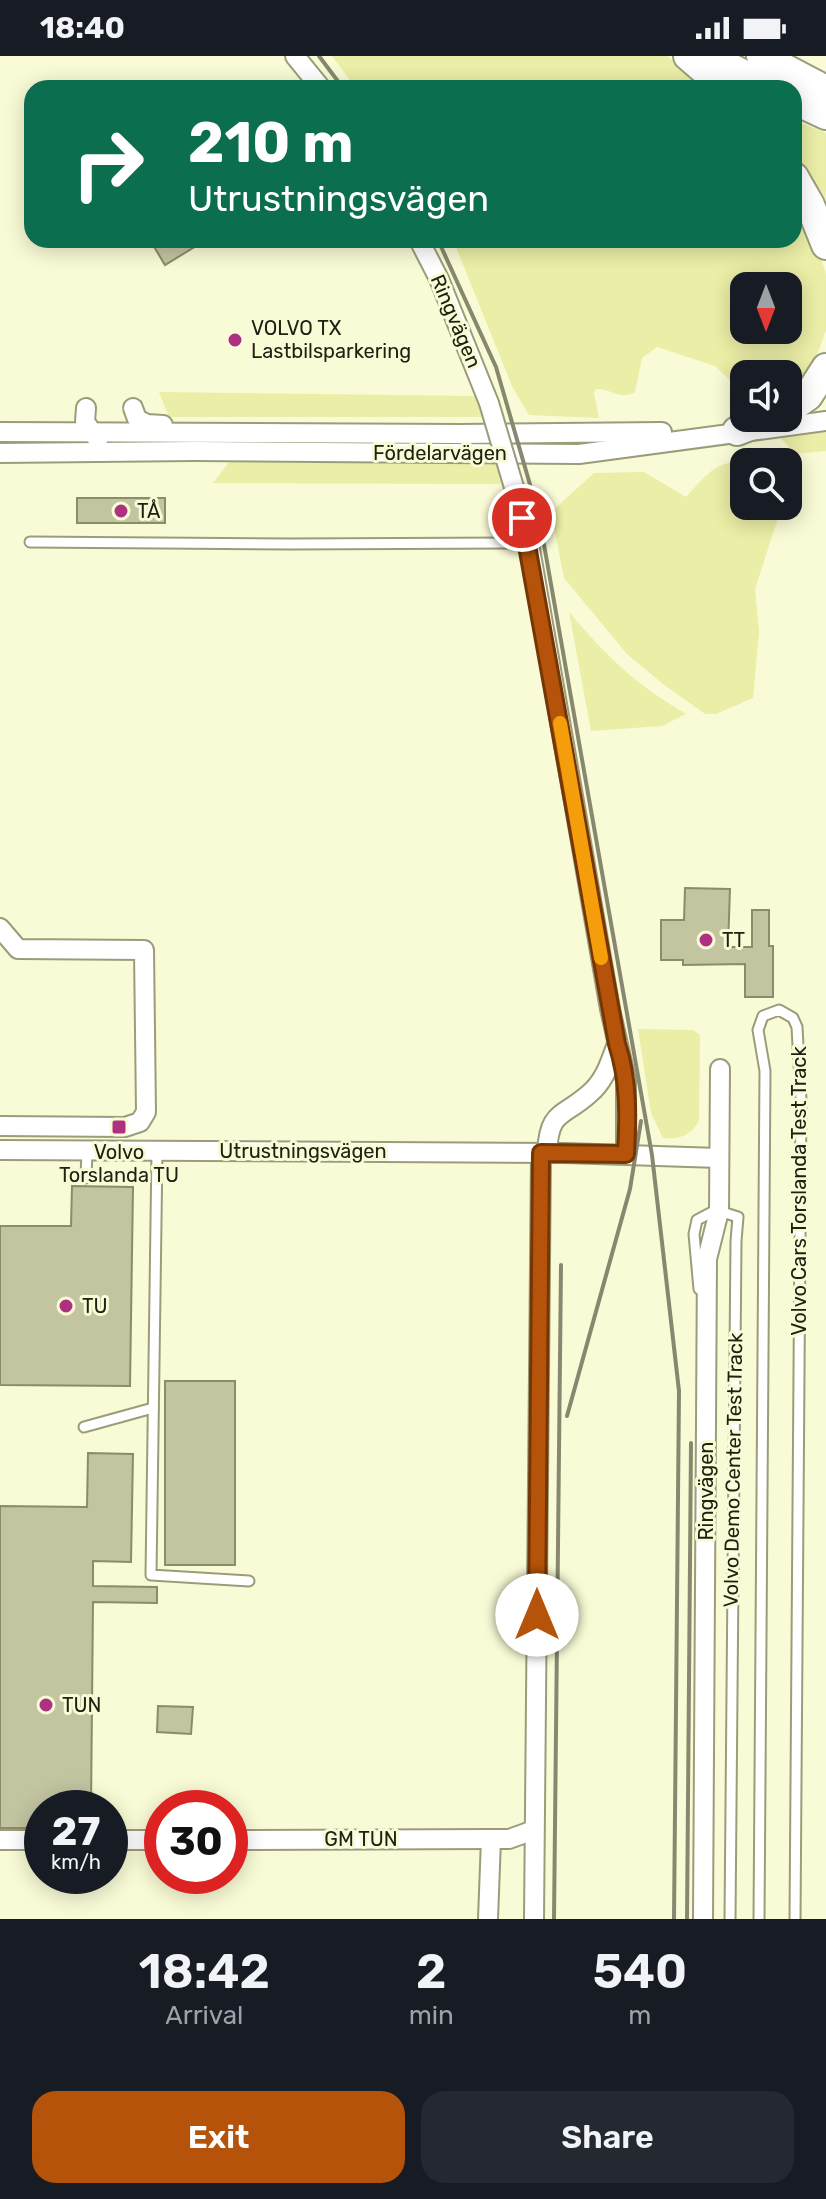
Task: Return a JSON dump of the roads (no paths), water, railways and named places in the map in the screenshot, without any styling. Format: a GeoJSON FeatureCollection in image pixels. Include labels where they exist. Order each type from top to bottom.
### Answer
{"type":"FeatureCollection","features":[{"type":"Feature","properties":{"kind":"main road"},"geometry":{"type":"LineString","coordinates":[[688,56],[748,77]]}},
{"type":"Feature","properties":{"kind":"main road"},"geometry":{"type":"LineString","coordinates":[[708,56],[748,77]]}},
{"type":"Feature","properties":{"kind":"main road"},"geometry":{"type":"LineString","coordinates":[[779,56],[826,77]]}},
{"type":"Feature","properties":{"kind":"main road"},"geometry":{"type":"LineString","coordinates":[[802,86],[826,90]]}},
{"type":"Feature","properties":{"kind":"main road"},"geometry":{"type":"LineString","coordinates":[[802,110],[826,115]]}},
{"type":"Feature","properties":{"kind":"main road"},"geometry":{"type":"LineString","coordinates":[[802,191],[826,245]]}},
{"type":"Feature","properties":{"kind":"main road"},"geometry":{"type":"LineString","coordinates":[[802,398],[816,387],[826,368]]}},
{"type":"Feature","properties":{"kind":"street"},"geometry":{"type":"LineString","coordinates":[[295,56],[314,80]]}},
{"type":"Feature","properties":{"kind":"street","name":"Ringvägen"},"geometry":{"type":"LineString","coordinates":[[423,248],[439,279],[489,403],[529,543]]}},
{"type":"Feature","properties":{"kind":"street"},"geometry":{"type":"LineString","coordinates":[[0,432],[57,429],[86,408],[85,422],[93,433]]}},
{"type":"Feature","properties":{"kind":"street","name":"Fördelarvägen"},"geometry":{"type":"LineString","coordinates":[[133,408],[137,419],[147,424],[181,425],[196,433]]}},
{"type":"Feature","properties":{"kind":"street","name":"Fördelarvägen"},"geometry":{"type":"LineString","coordinates":[[802,424],[826,421]]}},
{"type":"Feature","properties":{"kind":"street"},"geometry":{"type":"LineString","coordinates":[[0,454],[0,423],[57,429]]}},
{"type":"Feature","properties":{"kind":"street","name":"Fördelarvägen"},"geometry":{"type":"LineString","coordinates":[[57,429],[93,433],[730,431]]}},
{"type":"Feature","properties":{"kind":"street","name":"Fördelarvägen"},"geometry":{"type":"LineString","coordinates":[[0,454],[194,451],[579,454],[730,432]]}},
{"type":"Feature","properties":{"kind":"street","name":"Fördelarvägen"},"geometry":{"type":"LineString","coordinates":[[93,433],[98,440],[111,447],[142,454]]}},
{"type":"Feature","properties":{"kind":"street"},"geometry":{"type":"LineString","coordinates":[[0,446],[111,447]]}},
{"type":"Feature","properties":{"kind":"street"},"geometry":{"type":"LineString","coordinates":[[529,543],[617,1044],[623,1061],[628,1104],[626,1154],[719,1158]]}},
{"type":"Feature","properties":{"kind":"street"},"geometry":{"type":"LineString","coordinates":[[0,928],[18,949],[144,950],[146,1112],[140,1122],[125,1127],[0,1126]]}},
{"type":"Feature","properties":{"kind":"street"},"geometry":{"type":"LineString","coordinates":[[534,1919],[544,1153],[554,1120],[565,1109],[591,1093],[606,1074],[617,1044]]}},
{"type":"Feature","properties":{"kind":"street","name":"Ringvägen"},"geometry":{"type":"LineString","coordinates":[[703,1919],[707,1259],[719,1211],[720,1069]]}},
{"type":"Feature","properties":{"kind":"street","name":"Utrustningsvägen"},"geometry":{"type":"LineString","coordinates":[[0,1150],[626,1154]]}},
{"type":"Feature","properties":{"kind":"street","name":"GM TUN"},"geometry":{"type":"LineString","coordinates":[[248,1840],[509,1839],[534,1830]]}},
{"type":"Feature","properties":{"kind":"street"},"geometry":{"type":"LineString","coordinates":[[488,1919],[491,1839]]}},
{"type":"Feature","properties":{"kind":"street"},"geometry":{"type":"LineString","coordinates":[[0,1840],[24,1840]]}},
{"type":"Feature","properties":{"kind":"lane"},"geometry":{"type":"LineString","coordinates":[[30,542],[529,543]]}},
{"type":"Feature","properties":{"kind":"lane","name":"Volvo Cars Torslanda Test Track"},"geometry":{"type":"LineString","coordinates":[[759,1919],[765,1071],[758,1030],[763,1016],[779,1010],[793,1018],[797,1027],[801,1100],[795,1919]]}},
{"type":"Feature","properties":{"kind":"lane"},"geometry":{"type":"LineString","coordinates":[[86,1178],[87,1151]]}},
{"type":"Feature","properties":{"kind":"lane"},"geometry":{"type":"LineString","coordinates":[[157,1151],[151,1575],[249,1581]]}},
{"type":"Feature","properties":{"kind":"lane","name":"Volvo Demo Center Test Track"},"geometry":{"type":"LineString","coordinates":[[719,1211],[738,1217],[730,1919]]}},
{"type":"Feature","properties":{"kind":"lane"},"geometry":{"type":"LineString","coordinates":[[84,1427],[153,1408]]}},
{"type":"Feature","properties":{"kind":"railway"},"geometry":{"type":"LineString","coordinates":[[319,56],[337,80]]}},
{"type":"Feature","properties":{"kind":"railway"},"geometry":{"type":"LineString","coordinates":[[442,248],[496,367],[543,539],[652,1155],[679,1391],[674,1919]]}},
{"type":"Feature","properties":{"kind":"railway"},"geometry":{"type":"LineString","coordinates":[[567,1416],[630,1189],[641,1121]]}},
{"type":"Feature","properties":{"kind":"railway"},"geometry":{"type":"LineString","coordinates":[[554,1919],[561,1265]]}},
{"type":"Feature","properties":{"kind":"railway"},"geometry":{"type":"LineString","coordinates":[[687,1919],[691,1443]]}},
{"type":"Feature","properties":{"kind":"place","name":"VOLVO TX Lastbilsparkering"},"geometry":{"type":"Point","coordinates":[235,340]}},
{"type":"Feature","properties":{"kind":"place","name":"TÅ"},"geometry":{"type":"Point","coordinates":[121,511]}},
{"type":"Feature","properties":{"kind":"place","name":"TT"},"geometry":{"type":"Point","coordinates":[706,940]}},
{"type":"Feature","properties":{"kind":"place","name":"Volvo Torslanda TU"},"geometry":{"type":"Point","coordinates":[119,1127]}},
{"type":"Feature","properties":{"kind":"place","name":"TU"},"geometry":{"type":"Point","coordinates":[66,1306]}},
{"type":"Feature","properties":{"kind":"place","name":"TUN"},"geometry":{"type":"Point","coordinates":[46,1705]}}]}
